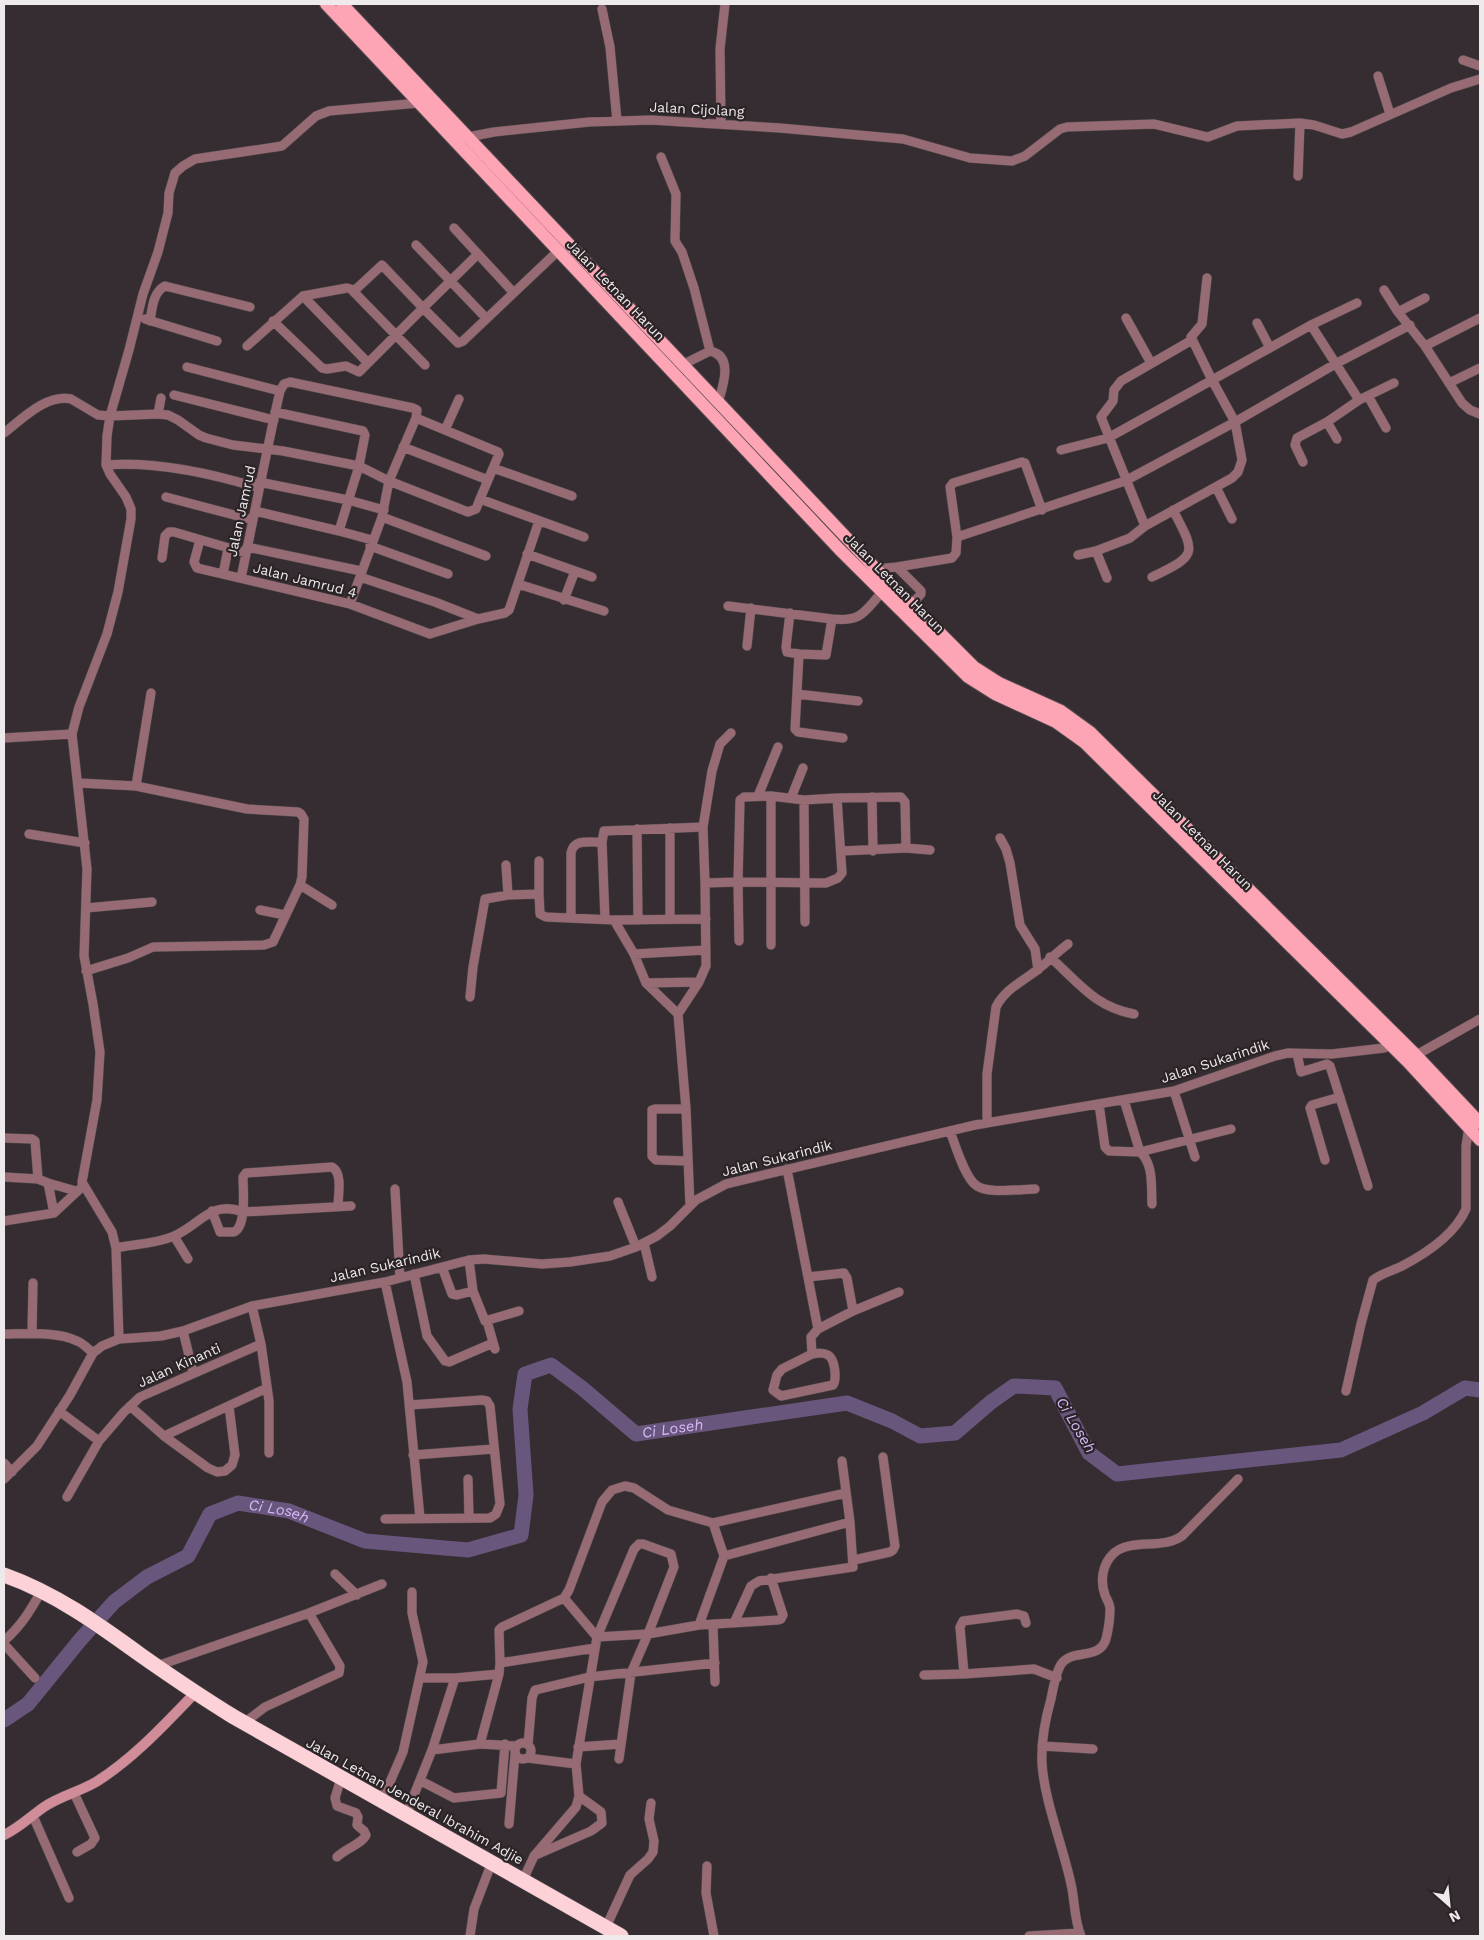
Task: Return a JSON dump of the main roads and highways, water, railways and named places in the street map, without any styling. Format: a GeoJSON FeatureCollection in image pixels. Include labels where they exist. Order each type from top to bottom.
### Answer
{"type":"FeatureCollection","features":[{"type":"Feature","properties":{"kind":"highway","name":"Jalan Letnan Jenderal Ibrahim Adjie"},"geometry":{"type":"LineString","coordinates":[[4,1575],[46,1592],[244,1723],[621,1936]]}},
{"type":"Feature","properties":{"kind":"main road","name":"Jalan Letnan Harun"},"geometry":{"type":"LineString","coordinates":[[326,4],[468,137],[533,215],[558,250],[720,411]]}},
{"type":"Feature","properties":{"kind":"main road","name":"Jalan Letnan Harun"},"geometry":{"type":"LineString","coordinates":[[344,4],[393,65],[419,102],[682,365],[840,550],[912,604],[974,667],[999,683],[1061,711],[1090,732],[1233,883]]}},
{"type":"Feature","properties":{"kind":"main road","name":"Jalan Letnan Harun"},"geometry":{"type":"LineString","coordinates":[[871,572],[882,592],[968,677],[995,694],[1056,722],[1084,742],[1233,883],[1411,1058],[1474,1125],[1480,1140]]}},
{"type":"Feature","properties":{"kind":"waterway","name":"Ci Loseh"},"geometry":{"type":"LineString","coordinates":[[4,1720],[28,1704],[114,1602],[147,1577],[188,1556],[210,1514],[238,1503],[289,1511],[365,1541],[468,1550],[521,1535],[526,1495],[520,1409],[525,1374],[551,1365],[582,1388],[636,1434],[847,1403],[892,1421],[920,1436],[955,1433],[991,1402],[1014,1386],[1055,1388],[1089,1453],[1117,1474],[1341,1450],[1423,1413],[1465,1388],[1480,1390]]}}]}
